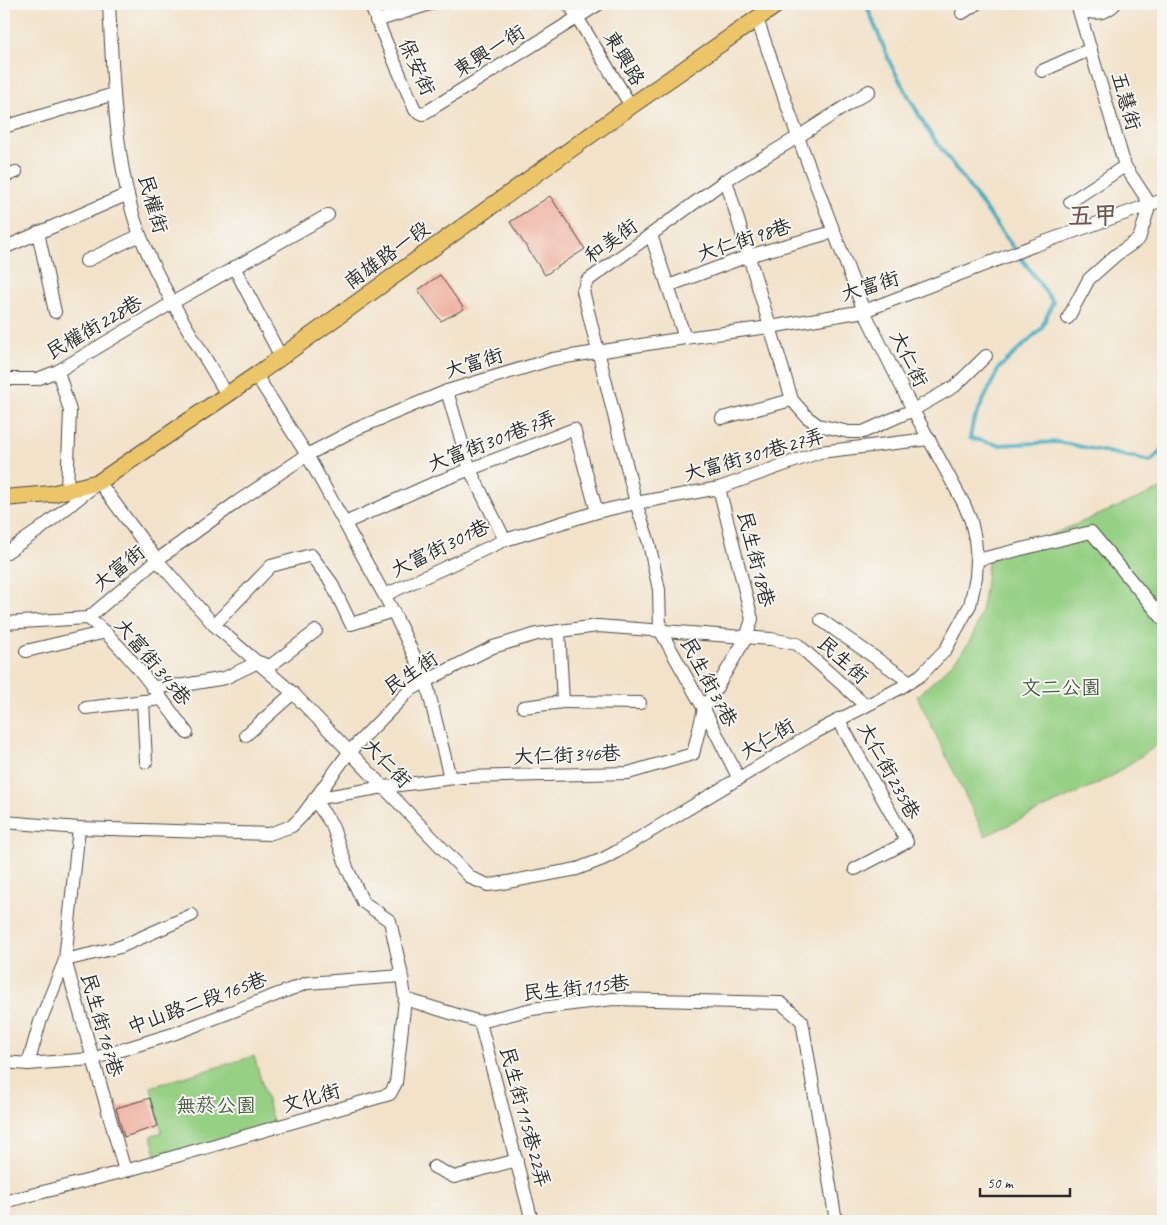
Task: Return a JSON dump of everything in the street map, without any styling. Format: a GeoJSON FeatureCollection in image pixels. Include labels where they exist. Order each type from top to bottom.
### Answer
{"type":"FeatureCollection","features":[{"type":"Feature","properties":{"kind":"main road","name":"南雄路一段"},"geometry":{"type":"LineString","coordinates":[[4,498],[51,494],[100,482],[256,375],[631,106],[778,4]]}},
{"type":"Feature","properties":{"kind":"street","name":"民權街"},"geometry":{"type":"LineString","coordinates":[[110,4],[114,94],[122,164],[128,194],[140,235],[172,303],[227,395]]}},
{"type":"Feature","properties":{"kind":"street","name":"保安街"},"geometry":{"type":"LineString","coordinates":[[370,4],[415,110],[423,114]]}},
{"type":"Feature","properties":{"kind":"street"},"geometry":{"type":"LineString","coordinates":[[376,21],[430,4]]}},
{"type":"Feature","properties":{"kind":"street","name":"東興路"},"geometry":{"type":"LineString","coordinates":[[569,4],[631,106]]}},
{"type":"Feature","properties":{"kind":"street","name":"東興一街"},"geometry":{"type":"LineString","coordinates":[[423,114],[599,4]]}},
{"type":"Feature","properties":{"kind":"street"},"geometry":{"type":"LineString","coordinates":[[962,13],[976,4]]}},
{"type":"Feature","properties":{"kind":"street"},"geometry":{"type":"LineString","coordinates":[[1078,7],[1099,14],[1106,12],[1115,4]]}},
{"type":"Feature","properties":{"kind":"street","name":"五慧街"},"geometry":{"type":"LineString","coordinates":[[1078,7],[1125,166],[1150,204]]}},
{"type":"Feature","properties":{"kind":"street","name":"大仁街"},"geometry":{"type":"LineString","coordinates":[[100,482],[157,560],[214,625],[293,693],[471,878],[488,885],[568,870],[590,864],[616,852],[838,719],[910,682],[928,669],[942,655],[953,640],[966,615],[974,590],[977,560],[971,520],[864,311],[798,137],[757,19]]}},
{"type":"Feature","properties":{"kind":"street"},"geometry":{"type":"LineString","coordinates":[[1042,71],[1091,49]]}},
{"type":"Feature","properties":{"kind":"street","name":"和美街"},"geometry":{"type":"LineString","coordinates":[[660,630],[659,590],[583,291],[587,281],[726,180],[798,137],[869,91]]}},
{"type":"Feature","properties":{"kind":"street"},"geometry":{"type":"LineString","coordinates":[[4,128],[114,94]]}},
{"type":"Feature","properties":{"kind":"street"},"geometry":{"type":"LineString","coordinates":[[1070,202],[1125,166]]}},
{"type":"Feature","properties":{"kind":"street"},"geometry":{"type":"LineString","coordinates":[[726,180],[792,400],[807,417],[818,425],[849,432],[863,432],[913,410],[955,386],[986,356]]}},
{"type":"Feature","properties":{"kind":"street"},"geometry":{"type":"LineString","coordinates":[[6,247],[128,194]]}},
{"type":"Feature","properties":{"kind":"street"},"geometry":{"type":"LineString","coordinates":[[1068,318],[1089,279],[1116,255],[1139,239],[1150,204],[1163,200]]}},
{"type":"Feature","properties":{"kind":"street","name":"大富街"},"geometry":{"type":"LineString","coordinates":[[4,623],[88,618],[157,560],[237,502],[306,456],[356,429],[446,391],[554,359],[599,350],[770,327],[864,311],[1033,246],[1150,204]]}},
{"type":"Feature","properties":{"kind":"street","name":"民權街228巷"},"geometry":{"type":"LineString","coordinates":[[4,379],[37,379],[58,371],[234,267],[328,215]]}},
{"type":"Feature","properties":{"kind":"street"},"geometry":{"type":"LineString","coordinates":[[38,232],[56,312]]}},
{"type":"Feature","properties":{"kind":"street","name":"大仁街98巷"},"geometry":{"type":"LineString","coordinates":[[668,286],[748,256],[833,232]]}},
{"type":"Feature","properties":{"kind":"street"},"geometry":{"type":"LineString","coordinates":[[86,261],[140,235]]}},
{"type":"Feature","properties":{"kind":"street"},"geometry":{"type":"LineString","coordinates":[[651,235],[684,338]]}},
{"type":"Feature","properties":{"kind":"street"},"geometry":{"type":"LineString","coordinates":[[234,267],[281,357]]}},
{"type":"Feature","properties":{"kind":"street"},"geometry":{"type":"LineString","coordinates":[[58,371],[70,412],[67,490]]}},
{"type":"Feature","properties":{"kind":"street","name":"大富街301巷"},"geometry":{"type":"LineString","coordinates":[[256,375],[345,523],[393,611],[426,681],[450,778]]}},
{"type":"Feature","properties":{"kind":"street","name":"大富街301巷"},"geometry":{"type":"LineString","coordinates":[[385,596],[505,540],[470,470],[446,391]]}},
{"type":"Feature","properties":{"kind":"street"},"geometry":{"type":"LineString","coordinates":[[722,418],[792,400]]}},
{"type":"Feature","properties":{"kind":"street","name":"大富街301巷7弄"},"geometry":{"type":"LineString","coordinates":[[345,523],[432,484],[574,429],[597,512]]}},
{"type":"Feature","properties":{"kind":"street","name":"大富街301巷27弄"},"geometry":{"type":"LineString","coordinates":[[505,540],[597,512],[719,488],[820,452],[929,438]]}},
{"type":"Feature","properties":{"kind":"street"},"geometry":{"type":"LineString","coordinates":[[4,554],[39,530],[100,482]]}},
{"type":"Feature","properties":{"kind":"street","name":"民生街18巷"},"geometry":{"type":"LineString","coordinates":[[719,488],[752,618],[746,638]]}},
{"type":"Feature","properties":{"kind":"street"},"geometry":{"type":"LineString","coordinates":[[977,560],[1091,532],[1163,619]]}},
{"type":"Feature","properties":{"kind":"street"},"geometry":{"type":"LineString","coordinates":[[214,625],[271,566],[311,556],[331,582],[351,624],[393,611]]}},
{"type":"Feature","properties":{"kind":"street","name":"大富街343巷"},"geometry":{"type":"LineString","coordinates":[[88,618],[106,632],[187,733]]}},
{"type":"Feature","properties":{"kind":"street"},"geometry":{"type":"LineString","coordinates":[[821,620],[910,682]]}},
{"type":"Feature","properties":{"kind":"street","name":"民生街"},"geometry":{"type":"LineString","coordinates":[[4,822],[79,828],[269,834],[292,826],[302,816],[350,751],[409,691],[493,647],[537,634],[559,631],[598,626],[772,639],[797,644],[865,705]]}},
{"type":"Feature","properties":{"kind":"street","name":"民生街37巷"},"geometry":{"type":"LineString","coordinates":[[660,630],[704,709],[739,779]]}},
{"type":"Feature","properties":{"kind":"street"},"geometry":{"type":"LineString","coordinates":[[152,687],[184,685],[225,678],[258,662],[270,666],[316,631]]}},
{"type":"Feature","properties":{"kind":"street"},"geometry":{"type":"LineString","coordinates":[[559,631],[563,702]]}},
{"type":"Feature","properties":{"kind":"street"},"geometry":{"type":"LineString","coordinates":[[26,651],[106,632]]}},
{"type":"Feature","properties":{"kind":"street","name":"大仁街346巷"},"geometry":{"type":"LineString","coordinates":[[314,799],[450,778],[628,773],[693,754],[704,709],[746,638]]}},
{"type":"Feature","properties":{"kind":"street"},"geometry":{"type":"LineString","coordinates":[[246,735],[293,693]]}},
{"type":"Feature","properties":{"kind":"street"},"geometry":{"type":"LineString","coordinates":[[86,708],[161,699]]}},
{"type":"Feature","properties":{"kind":"street"},"geometry":{"type":"LineString","coordinates":[[143,701],[146,762]]}},
{"type":"Feature","properties":{"kind":"street"},"geometry":{"type":"LineString","coordinates":[[523,707],[563,702],[640,703]]}},
{"type":"Feature","properties":{"kind":"street","name":"大仁街235巷"},"geometry":{"type":"LineString","coordinates":[[838,719],[907,842],[855,869]]}},
{"type":"Feature","properties":{"kind":"street"},"geometry":{"type":"LineString","coordinates":[[314,799],[332,824],[348,870],[364,902],[390,921],[405,999],[480,1022]]}},
{"type":"Feature","properties":{"kind":"street","name":"民生街167巷"},"geometry":{"type":"LineString","coordinates":[[79,828],[65,960],[125,1171]]}},
{"type":"Feature","properties":{"kind":"street"},"geometry":{"type":"LineString","coordinates":[[28,1064],[40,1022],[65,960],[120,947],[192,915]]}},
{"type":"Feature","properties":{"kind":"street","name":"中山路二段165巷"},"geometry":{"type":"LineString","coordinates":[[4,1062],[28,1064],[92,1059],[173,1034],[306,983],[402,976]]}},
{"type":"Feature","properties":{"kind":"street","name":"文化街"},"geometry":{"type":"LineString","coordinates":[[4,1202],[125,1171],[390,1094],[396,1083],[405,999]]}},
{"type":"Feature","properties":{"kind":"street","name":"民生街115巷"},"geometry":{"type":"LineString","coordinates":[[480,1022],[532,1009],[613,999],[781,1003],[802,1021],[836,1221]]}},
{"type":"Feature","properties":{"kind":"street","name":"民生街115巷22弄"},"geometry":{"type":"LineString","coordinates":[[480,1022],[532,1221]]}},
{"type":"Feature","properties":{"kind":"street"},"geometry":{"type":"LineString","coordinates":[[434,1167],[454,1177],[517,1160]]}},
{"type":"Feature","properties":{"kind":"green space","name":"文二公園"},"geometry":{"type":"Polygon","coordinates":[[[1163,488],[1163,741],[1109,778],[985,836],[917,696],[955,661],[972,637],[985,590],[988,561],[1163,488]]]}},
{"type":"Feature","properties":{"kind":"green space","name":"無菸公園"},"geometry":{"type":"Polygon","coordinates":[[[254,1056],[274,1125],[157,1159],[151,1136],[162,1132],[151,1087],[254,1056]]]}},
{"type":"Feature","properties":{"kind":"building"},"geometry":{"type":"Polygon","coordinates":[[[550,196],[585,249],[545,275],[510,222],[550,196]]]}},
{"type":"Feature","properties":{"kind":"building"},"geometry":{"type":"Polygon","coordinates":[[[440,275],[464,309],[441,321],[418,290],[440,275]]]}},
{"type":"Feature","properties":{"kind":"building"},"geometry":{"type":"Polygon","coordinates":[[[150,1098],[158,1126],[124,1137],[116,1108],[150,1098]]]}},
{"type":"Feature","properties":{"kind":"waterway"},"geometry":{"type":"LineString","coordinates":[[866,4],[891,65],[927,129],[1053,302],[1041,329],[999,368],[973,422],[970,438],[999,445],[1058,442],[1151,461],[1163,449]]}},
{"type":"Feature","properties":{"kind":"district","name":"五甲"},"geometry":{"type":"Point","coordinates":[1093,216]}}]}
